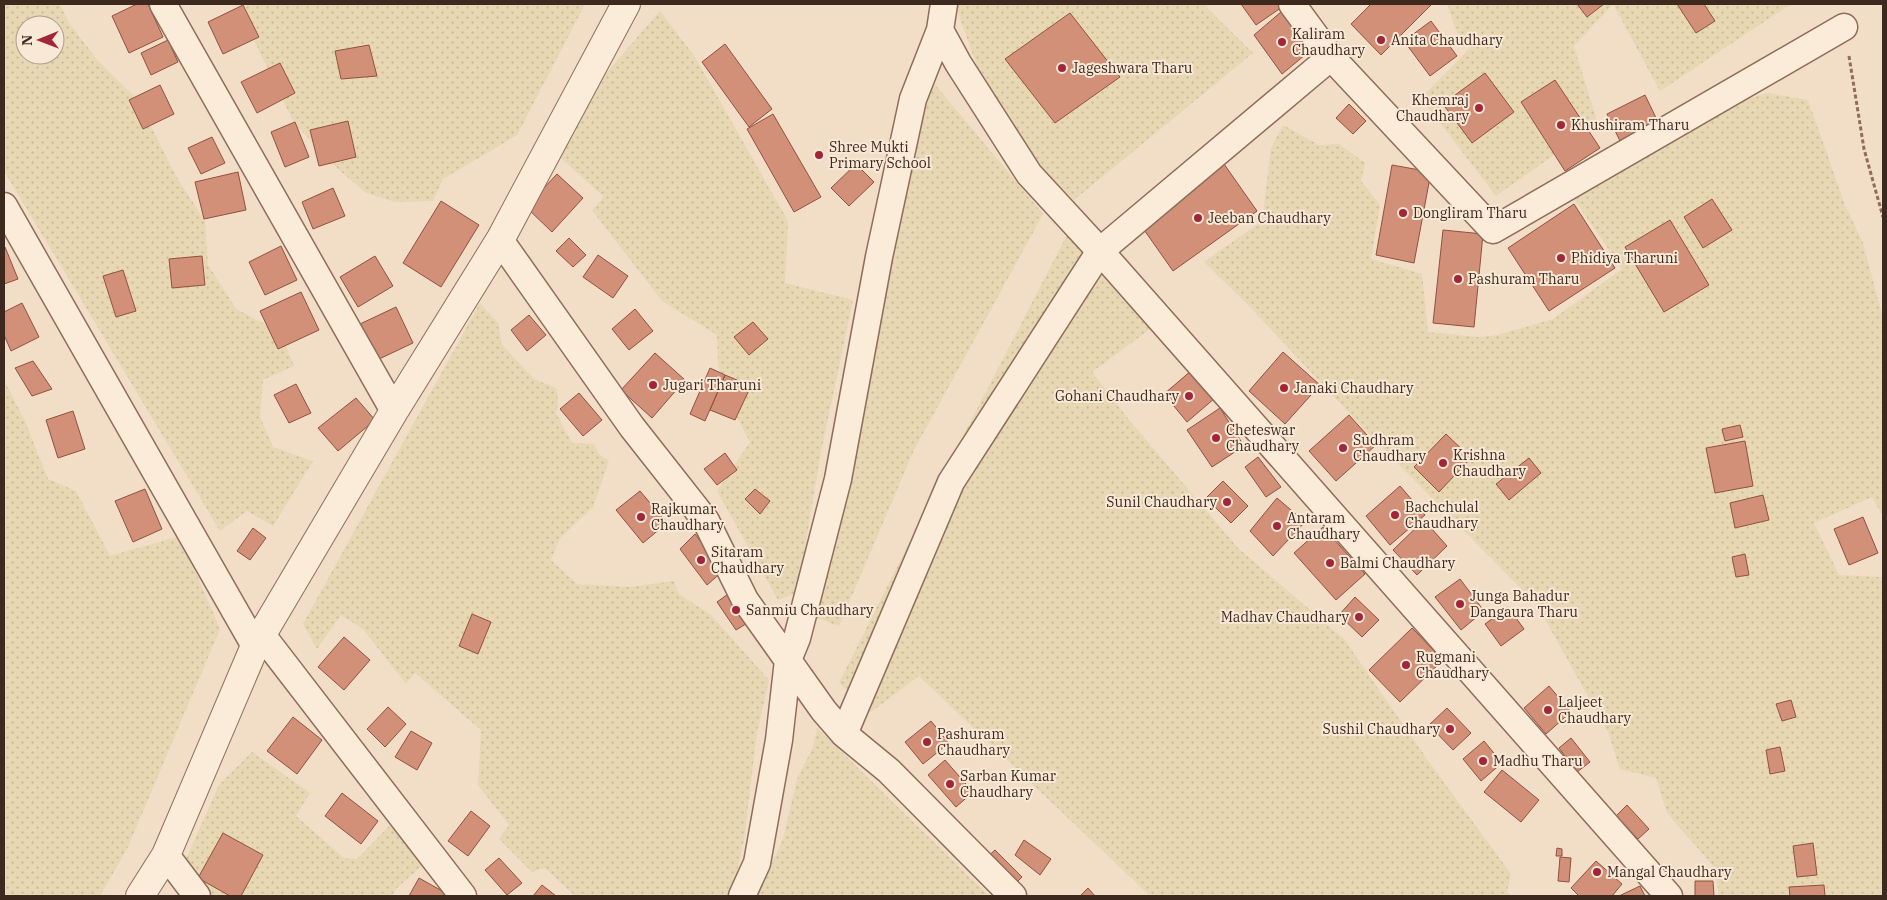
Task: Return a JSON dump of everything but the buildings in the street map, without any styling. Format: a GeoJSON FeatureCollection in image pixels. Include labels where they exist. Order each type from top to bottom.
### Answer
{"type":"FeatureCollection","features":[{"type":"Feature","properties":{"kind":"street"},"geometry":{"type":"LineString","coordinates":[[163,4],[394,411]]}},
{"type":"Feature","properties":{"kind":"street"},"geometry":{"type":"LineString","coordinates":[[140,896],[166,855],[258,641],[394,411],[500,240],[626,4]]}},
{"type":"Feature","properties":{"kind":"street"},"geometry":{"type":"LineString","coordinates":[[742,896],[758,864],[779,740],[788,660],[797,638],[838,479],[879,257],[913,99],[940,30],[944,4]]}},
{"type":"Feature","properties":{"kind":"street"},"geometry":{"type":"LineString","coordinates":[[1292,4],[1331,57],[1492,230],[1844,27]]}},
{"type":"Feature","properties":{"kind":"street"},"geometry":{"type":"LineString","coordinates":[[940,30],[958,62],[1029,174],[1100,251],[1669,896]]}},
{"type":"Feature","properties":{"kind":"street"},"geometry":{"type":"LineString","coordinates":[[844,734],[951,482],[1100,251],[1331,57]]}},
{"type":"Feature","properties":{"kind":"street"},"geometry":{"type":"LineString","coordinates":[[4,206],[258,641],[463,896]]}},
{"type":"Feature","properties":{"kind":"street"},"geometry":{"type":"LineString","coordinates":[[500,240],[632,427],[706,521],[746,600],[824,711],[844,734],[889,771],[1013,896]]}},
{"type":"Feature","properties":{"kind":"street"},"geometry":{"type":"LineString","coordinates":[[166,855],[198,896]]}},
{"type":"Feature","properties":{"kind":"path"},"geometry":{"type":"LineString","coordinates":[[1844,27],[1864,149],[1883,217]]}},
{"type":"Feature","properties":{"kind":"shaded area"},"geometry":{"type":"Polygon","coordinates":[[[4,4],[60,4],[69,23],[98,61],[137,99],[176,176],[205,221],[208,265],[236,309],[280,332],[294,366],[263,380],[260,417],[273,447],[313,461],[273,526],[247,511],[220,531],[4,171],[4,4]]]}},
{"type":"Feature","properties":{"kind":"shaded area"},"geometry":{"type":"Polygon","coordinates":[[[244,4],[585,4],[517,135],[443,179],[433,201],[395,202],[366,193],[339,170],[294,123],[254,40],[244,4]]]}},
{"type":"Feature","properties":{"kind":"shaded area"},"geometry":{"type":"Polygon","coordinates":[[[955,4],[1210,4],[1206,7],[1253,53],[1074,200],[1048,175],[983,83],[955,4]]]}},
{"type":"Feature","properties":{"kind":"shaded area"},"geometry":{"type":"Polygon","coordinates":[[[1447,4],[1613,4],[1574,46],[1598,124],[1496,196],[1421,98],[1470,48],[1457,33],[1447,4]]]}},
{"type":"Feature","properties":{"kind":"shaded area"},"geometry":{"type":"Polygon","coordinates":[[[1613,4],[1791,4],[1660,91],[1613,4]]]}},
{"type":"Feature","properties":{"kind":"shaded area"},"geometry":{"type":"Polygon","coordinates":[[[660,11],[695,57],[788,221],[785,283],[853,300],[821,452],[804,553],[794,594],[778,600],[717,491],[750,442],[723,391],[718,363],[717,335],[662,301],[592,210],[604,197],[560,157],[583,100],[660,11]]]}},
{"type":"Feature","properties":{"kind":"shaded area"},"geometry":{"type":"Polygon","coordinates":[[[928,76],[1043,214],[914,450],[839,626],[817,618],[928,76]]]}},
{"type":"Feature","properties":{"kind":"shaded area"},"geometry":{"type":"Polygon","coordinates":[[[1768,93],[1808,100],[1845,205],[1863,243],[1883,318],[1883,516],[1872,497],[1814,523],[1839,575],[1883,577],[1883,896],[1719,896],[1715,868],[1667,813],[1656,778],[1620,769],[1608,732],[1537,605],[1365,430],[1251,308],[1204,262],[1262,221],[1271,148],[1283,125],[1319,145],[1339,144],[1365,163],[1361,181],[1380,205],[1371,259],[1422,274],[1428,332],[1479,337],[1498,335],[1553,319],[1622,269],[1574,199],[1651,155],[1722,106],[1768,93]]]}},
{"type":"Feature","properties":{"kind":"shaded area"},"geometry":{"type":"Polygon","coordinates":[[[1069,231],[1153,327],[1092,372],[1130,421],[1238,548],[1344,639],[1429,762],[1511,874],[1507,891],[1511,896],[1150,896],[919,676],[871,712],[839,683],[942,477],[1069,231]]]}},
{"type":"Feature","properties":{"kind":"shaded area"},"geometry":{"type":"Polygon","coordinates":[[[480,303],[498,323],[502,345],[534,379],[557,390],[558,404],[556,413],[572,443],[594,444],[599,454],[609,461],[593,507],[560,538],[551,560],[577,584],[629,587],[674,581],[679,594],[711,615],[769,680],[757,732],[744,840],[736,877],[727,896],[575,896],[545,868],[532,872],[499,839],[509,825],[478,785],[481,730],[415,673],[406,684],[363,629],[341,615],[317,649],[303,624],[480,303]]]}},
{"type":"Feature","properties":{"kind":"shaded area"},"geometry":{"type":"Polygon","coordinates":[[[4,380],[24,419],[48,479],[76,491],[110,556],[180,536],[220,629],[128,847],[100,896],[4,896],[4,380]]]}},
{"type":"Feature","properties":{"kind":"shaded area"},"geometry":{"type":"Polygon","coordinates":[[[817,728],[989,896],[758,896],[783,839],[797,779],[813,747],[817,728]]]}},
{"type":"Feature","properties":{"kind":"shaded area"},"geometry":{"type":"Polygon","coordinates":[[[252,752],[310,793],[296,816],[344,858],[357,859],[392,823],[426,862],[397,888],[392,896],[208,896],[183,866],[219,785],[252,752]]]}},
{"type":"Feature","properties":{"kind":"place","name":"Anita Chaudhary"},"geometry":{"type":"Point","coordinates":[1381,40]}},
{"type":"Feature","properties":{"kind":"place","name":"Kaliram Chaudhary"},"geometry":{"type":"Point","coordinates":[1282,42]}},
{"type":"Feature","properties":{"kind":"place","name":"Jageshwara Tharu"},"geometry":{"type":"Point","coordinates":[1062,68]}},
{"type":"Feature","properties":{"kind":"place","name":"Khemraj Chaudhary"},"geometry":{"type":"Point","coordinates":[1479,108]}},
{"type":"Feature","properties":{"kind":"place","name":"Khushiram Tharu"},"geometry":{"type":"Point","coordinates":[1561,125]}},
{"type":"Feature","properties":{"kind":"place","name":"Shree Mukti Primary School"},"geometry":{"type":"Point","coordinates":[819,155]}},
{"type":"Feature","properties":{"kind":"place","name":"Dongliram Tharu"},"geometry":{"type":"Point","coordinates":[1403,213]}},
{"type":"Feature","properties":{"kind":"place","name":"Jeeban Chaudhary"},"geometry":{"type":"Point","coordinates":[1198,218]}},
{"type":"Feature","properties":{"kind":"place","name":"Phidiya Tharuni"},"geometry":{"type":"Point","coordinates":[1561,258]}},
{"type":"Feature","properties":{"kind":"place","name":"Pashuram Tharu"},"geometry":{"type":"Point","coordinates":[1458,279]}},
{"type":"Feature","properties":{"kind":"place","name":"Jugari Tharuni"},"geometry":{"type":"Point","coordinates":[653,385]}},
{"type":"Feature","properties":{"kind":"place","name":"Janaki Chaudhary"},"geometry":{"type":"Point","coordinates":[1284,388]}},
{"type":"Feature","properties":{"kind":"place","name":"Gohani Chaudhary"},"geometry":{"type":"Point","coordinates":[1189,396]}},
{"type":"Feature","properties":{"kind":"place","name":"Cheteswar Chaudhary"},"geometry":{"type":"Point","coordinates":[1216,438]}},
{"type":"Feature","properties":{"kind":"place","name":"Sudhram Chaudhary"},"geometry":{"type":"Point","coordinates":[1343,448]}},
{"type":"Feature","properties":{"kind":"place","name":"Krishna Chaudhary"},"geometry":{"type":"Point","coordinates":[1443,463]}},
{"type":"Feature","properties":{"kind":"place","name":"Sunil Chaudhary"},"geometry":{"type":"Point","coordinates":[1227,502]}},
{"type":"Feature","properties":{"kind":"place","name":"Bachchulal Chaudhary"},"geometry":{"type":"Point","coordinates":[1395,515]}},
{"type":"Feature","properties":{"kind":"place","name":"Rajkumar Chaudhary"},"geometry":{"type":"Point","coordinates":[641,517]}},
{"type":"Feature","properties":{"kind":"place","name":"Antaram Chaudhary"},"geometry":{"type":"Point","coordinates":[1277,526]}},
{"type":"Feature","properties":{"kind":"place","name":"Sitaram Chaudhary"},"geometry":{"type":"Point","coordinates":[701,560]}},
{"type":"Feature","properties":{"kind":"place","name":"Balmi Chaudhary"},"geometry":{"type":"Point","coordinates":[1330,563]}},
{"type":"Feature","properties":{"kind":"place","name":"Junga Bahadur Dangaura Tharu"},"geometry":{"type":"Point","coordinates":[1460,604]}},
{"type":"Feature","properties":{"kind":"place","name":"Sanmiu Chaudhary"},"geometry":{"type":"Point","coordinates":[736,610]}},
{"type":"Feature","properties":{"kind":"place","name":"Madhav Chaudhary"},"geometry":{"type":"Point","coordinates":[1359,617]}},
{"type":"Feature","properties":{"kind":"place","name":"Rugmani Chaudhary"},"geometry":{"type":"Point","coordinates":[1406,665]}},
{"type":"Feature","properties":{"kind":"place","name":"Laljeet Chaudhary"},"geometry":{"type":"Point","coordinates":[1548,710]}},
{"type":"Feature","properties":{"kind":"place","name":"Sushil Chaudhary"},"geometry":{"type":"Point","coordinates":[1450,729]}},
{"type":"Feature","properties":{"kind":"place","name":"Pashuram Chaudhary"},"geometry":{"type":"Point","coordinates":[927,742]}},
{"type":"Feature","properties":{"kind":"place","name":"Madhu Tharu"},"geometry":{"type":"Point","coordinates":[1483,761]}},
{"type":"Feature","properties":{"kind":"place","name":"Sarban Kumar Chaudhary"},"geometry":{"type":"Point","coordinates":[950,784]}},
{"type":"Feature","properties":{"kind":"place","name":"Mangal Chaudhary"},"geometry":{"type":"Point","coordinates":[1597,872]}}]}
